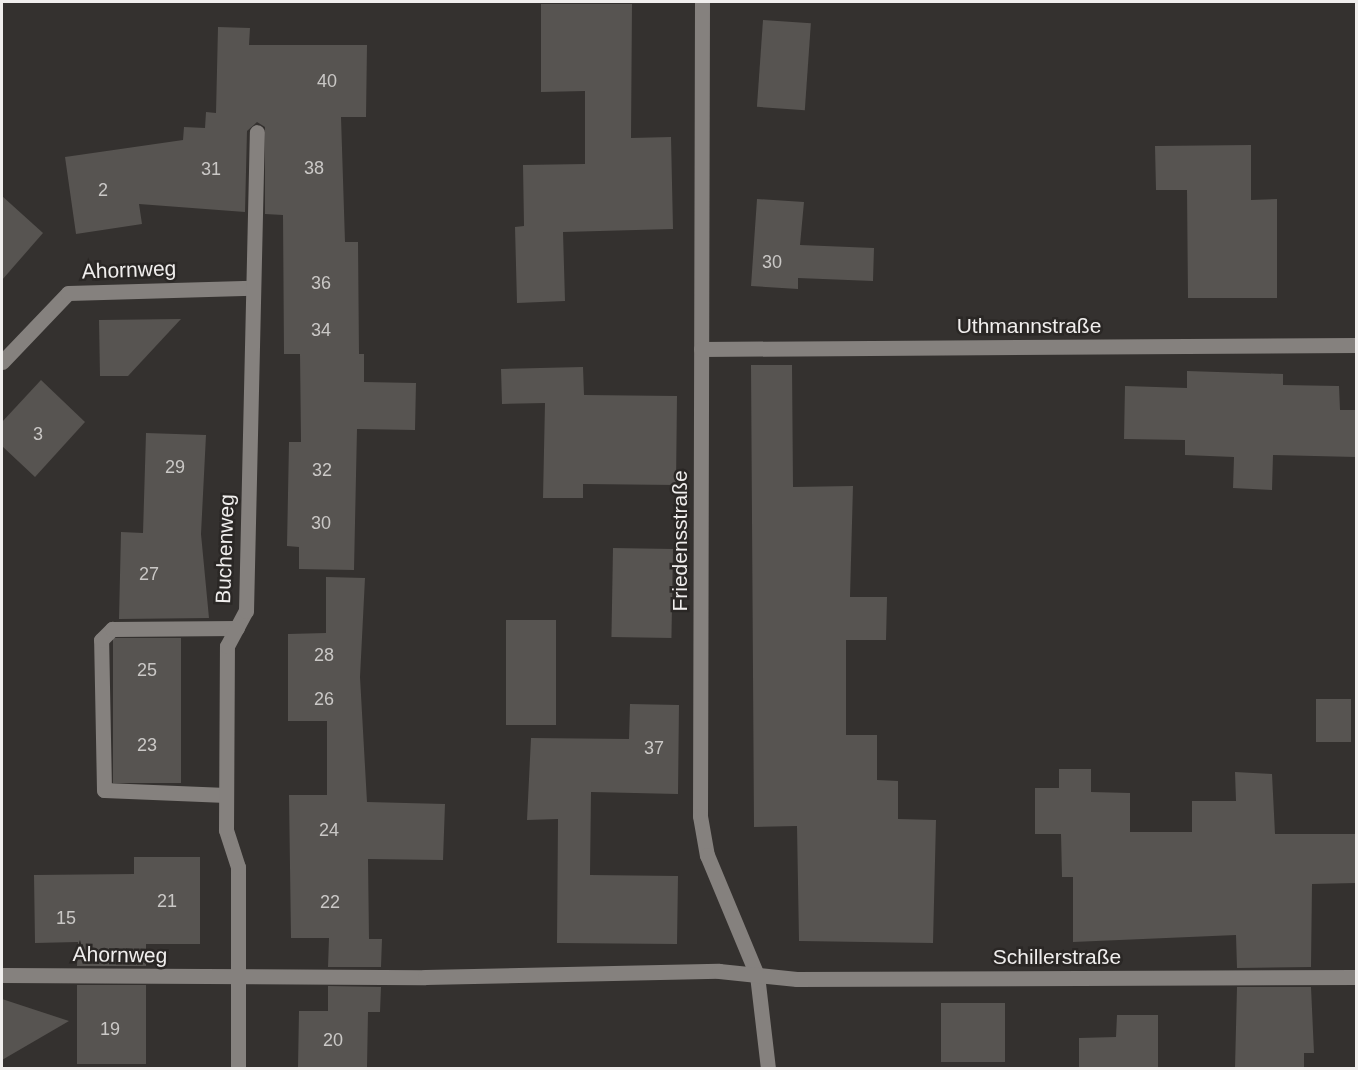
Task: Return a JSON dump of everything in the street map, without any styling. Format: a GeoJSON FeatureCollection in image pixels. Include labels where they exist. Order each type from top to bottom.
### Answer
{"type":"FeatureCollection","features":[{"type":"Feature","properties":{"kind":"street","name":"Friedensstraße"},"geometry":{"type":"LineString","coordinates":[[702,2],[700,816],[707,855],[757,975],[768,1068]]}},
{"type":"Feature","properties":{"kind":"street","name":"Buchenweg"},"geometry":{"type":"LineString","coordinates":[[238,1068],[238,867],[226,830],[227,646],[246,611],[256,132]]}},
{"type":"Feature","properties":{"kind":"street","name":"Ahornweg"},"geometry":{"type":"LineString","coordinates":[[2,362],[68,293],[252,288]]}},
{"type":"Feature","properties":{"kind":"street","name":"Uthmannstraße"},"geometry":{"type":"LineString","coordinates":[[701,348],[1356,345]]}},
{"type":"Feature","properties":{"kind":"street"},"geometry":{"type":"LineString","coordinates":[[226,795],[104,790],[101,640],[112,629],[237,628]]}},
{"type":"Feature","properties":{"kind":"street","name":"Ahornweg"},"geometry":{"type":"LineString","coordinates":[[2,975],[239,977],[719,971],[757,975]]}},
{"type":"Feature","properties":{"kind":"street","name":"Schillerstraße"},"geometry":{"type":"LineString","coordinates":[[757,975],[1356,977]]}},
{"type":"Feature","properties":{"kind":"building"},"geometry":{"type":"Polygon","coordinates":[[[541,4],[632,4],[631,138],[671,137],[673,229],[563,232],[565,301],[517,303],[515,227],[524,226],[523,165],[585,164],[585,91],[541,92],[541,4]]]}},
{"type":"Feature","properties":{"kind":"building"},"geometry":{"type":"Polygon","coordinates":[[[763,20],[811,23],[805,110],[757,107],[763,20]]]}},
{"type":"Feature","properties":{"kind":"building"},"geometry":{"type":"Polygon","coordinates":[[[218,27],[250,28],[249,45],[367,45],[366,117],[341,117],[345,242],[358,242],[359,354],[364,354],[364,382],[416,383],[415,430],[357,429],[354,570],[299,569],[299,547],[287,546],[289,442],[301,442],[300,354],[284,354],[283,215],[265,214],[265,127],[257,122],[247,131],[245,212],[139,204],[142,224],[76,234],[65,157],[183,140],[184,127],[205,128],[206,112],[216,113],[218,27]]]}},
{"type":"Feature","properties":{"kind":"building"},"geometry":{"type":"Polygon","coordinates":[[[1251,145],[1251,200],[1277,199],[1277,298],[1188,298],[1187,190],[1156,190],[1155,146],[1251,145]]]}},
{"type":"Feature","properties":{"kind":"building"},"geometry":{"type":"Polygon","coordinates":[[[2,196],[43,233],[2,280],[2,196]]]}},
{"type":"Feature","properties":{"kind":"building"},"geometry":{"type":"Polygon","coordinates":[[[757,199],[804,202],[800,245],[874,248],[873,281],[798,278],[798,289],[751,286],[757,199]]]}},
{"type":"Feature","properties":{"kind":"building"},"geometry":{"type":"Polygon","coordinates":[[[181,319],[128,376],[100,376],[99,320],[181,319]]]}},
{"type":"Feature","properties":{"kind":"building"},"geometry":{"type":"Polygon","coordinates":[[[751,365],[792,365],[793,487],[853,486],[850,597],[887,597],[886,640],[846,640],[846,735],[877,735],[877,780],[898,781],[898,819],[936,820],[933,943],[799,941],[797,826],[754,827],[751,365]]]}},
{"type":"Feature","properties":{"kind":"building"},"geometry":{"type":"Polygon","coordinates":[[[583,367],[584,395],[677,396],[676,485],[583,484],[583,498],[543,498],[545,403],[502,404],[501,369],[583,367]]]}},
{"type":"Feature","properties":{"kind":"building"},"geometry":{"type":"Polygon","coordinates":[[[1187,371],[1283,374],[1283,385],[1339,386],[1340,410],[1356,410],[1356,457],[1273,455],[1272,490],[1233,488],[1234,457],[1185,455],[1185,440],[1124,439],[1125,386],[1187,388],[1187,371]]]}},
{"type":"Feature","properties":{"kind":"building"},"geometry":{"type":"Polygon","coordinates":[[[41,380],[85,422],[35,477],[2,446],[2,422],[41,380]]]}},
{"type":"Feature","properties":{"kind":"building"},"geometry":{"type":"Polygon","coordinates":[[[146,433],[206,435],[201,534],[209,618],[119,619],[121,532],[143,533],[146,433]]]}},
{"type":"Feature","properties":{"kind":"building"},"geometry":{"type":"Polygon","coordinates":[[[613,548],[673,549],[671,638],[611,637],[613,548]]]}},
{"type":"Feature","properties":{"kind":"building"},"geometry":{"type":"Polygon","coordinates":[[[326,577],[365,578],[360,677],[367,802],[445,804],[443,860],[368,859],[369,939],[382,939],[381,967],[328,967],[329,938],[291,938],[289,795],[327,795],[327,721],[288,721],[288,634],[326,633],[326,577]]]}},
{"type":"Feature","properties":{"kind":"building"},"geometry":{"type":"Polygon","coordinates":[[[506,620],[556,620],[556,725],[506,725],[506,620]]]}},
{"type":"Feature","properties":{"kind":"building"},"geometry":{"type":"Polygon","coordinates":[[[113,638],[181,638],[181,783],[113,783],[113,638]]]}},
{"type":"Feature","properties":{"kind":"building"},"geometry":{"type":"Polygon","coordinates":[[[1316,699],[1351,699],[1351,742],[1316,742],[1316,699]]]}},
{"type":"Feature","properties":{"kind":"building"},"geometry":{"type":"Polygon","coordinates":[[[630,704],[679,705],[678,794],[591,792],[590,875],[678,876],[677,944],[557,943],[558,819],[527,820],[531,738],[629,739],[630,704]]]}},
{"type":"Feature","properties":{"kind":"building"},"geometry":{"type":"Polygon","coordinates":[[[1059,769],[1091,769],[1091,792],[1130,793],[1130,832],[1192,832],[1192,801],[1236,801],[1235,772],[1272,774],[1275,834],[1356,834],[1356,883],[1312,884],[1311,967],[1237,968],[1236,935],[1073,942],[1073,877],[1062,877],[1061,834],[1035,834],[1035,788],[1059,788],[1059,769]]]}},
{"type":"Feature","properties":{"kind":"building"},"geometry":{"type":"Polygon","coordinates":[[[134,857],[200,857],[200,944],[146,944],[146,966],[77,966],[78,942],[35,943],[34,875],[134,874],[134,857]]]}},
{"type":"Feature","properties":{"kind":"building"},"geometry":{"type":"Polygon","coordinates":[[[77,985],[146,985],[146,1064],[77,1064],[77,985]]]}},
{"type":"Feature","properties":{"kind":"building"},"geometry":{"type":"Polygon","coordinates":[[[328,986],[381,987],[380,1012],[368,1012],[367,1068],[298,1068],[299,1011],[328,1011],[328,986]]]}},
{"type":"Feature","properties":{"kind":"building"},"geometry":{"type":"Polygon","coordinates":[[[1237,987],[1311,987],[1314,1053],[1304,1053],[1304,1068],[1235,1068],[1237,987]]]}},
{"type":"Feature","properties":{"kind":"building"},"geometry":{"type":"Polygon","coordinates":[[[2,999],[69,1021],[2,1060],[2,999]]]}},
{"type":"Feature","properties":{"kind":"building"},"geometry":{"type":"Polygon","coordinates":[[[941,1003],[1005,1003],[1005,1062],[941,1062],[941,1003]]]}},
{"type":"Feature","properties":{"kind":"building"},"geometry":{"type":"Polygon","coordinates":[[[1117,1015],[1158,1015],[1158,1068],[1079,1068],[1079,1038],[1116,1037],[1117,1015]]]}}]}
